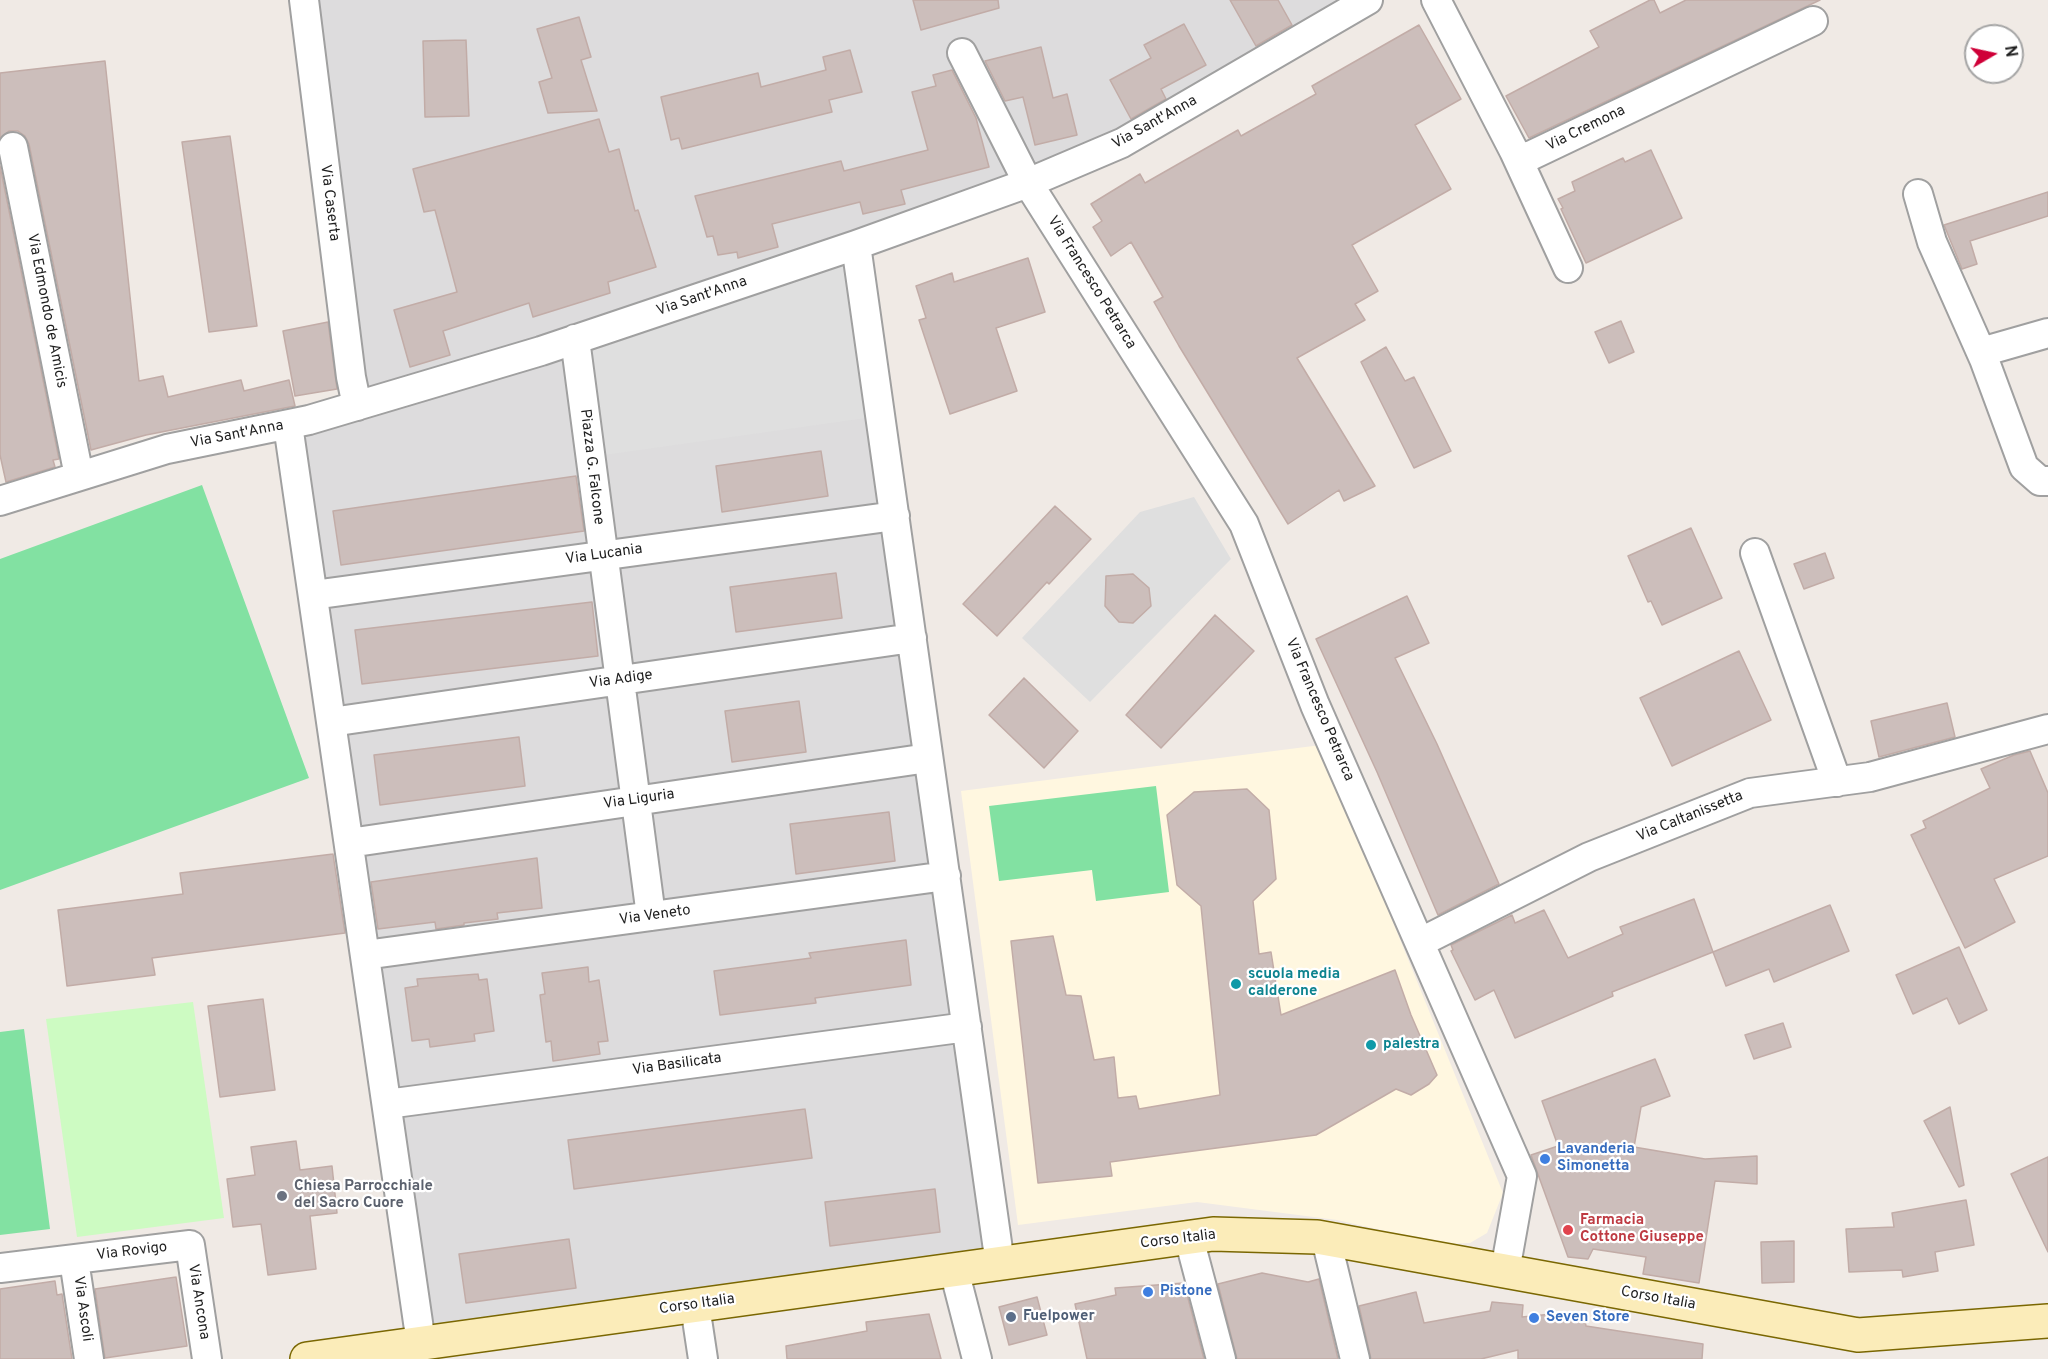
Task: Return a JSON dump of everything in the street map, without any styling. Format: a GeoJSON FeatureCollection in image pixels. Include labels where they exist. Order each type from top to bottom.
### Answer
{"type":"FeatureCollection","features":[{"type":"Feature","properties":{"kind":"street","name":"Via Caserta"},"geometry":{"type":"LineString","coordinates":[[304,0],[351,377],[357,406]]}},
{"type":"Feature","properties":{"kind":"street","name":"Via Sant'Anna"},"geometry":{"type":"LineString","coordinates":[[0,501],[167,449],[288,425],[357,406],[575,339],[856,245],[1028,183],[1122,143],[1368,0]]}},
{"type":"Feature","properties":{"kind":"street"},"geometry":{"type":"LineString","coordinates":[[1436,0],[1514,151],[1568,268]]}},
{"type":"Feature","properties":{"kind":"street","name":"Via Cremona"},"geometry":{"type":"LineString","coordinates":[[1514,151],[1522,158],[1532,155],[1813,21]]}},
{"type":"Feature","properties":{"kind":"street","name":"Via Francesco Petrarca"},"geometry":{"type":"LineString","coordinates":[[962,53],[1028,183],[1244,524],[1315,705],[1522,1176],[1505,1271]]}},
{"type":"Feature","properties":{"kind":"street","name":"Via Edmondo de Amicis"},"geometry":{"type":"LineString","coordinates":[[13,147],[79,476]]}},
{"type":"Feature","properties":{"kind":"street"},"geometry":{"type":"LineString","coordinates":[[1918,194],[1932,242],[1984,359],[2024,467],[2040,481],[2048,481]]}},
{"type":"Feature","properties":{"kind":"street"},"geometry":{"type":"LineString","coordinates":[[856,245],[1000,1264]]}},
{"type":"Feature","properties":{"kind":"street"},"geometry":{"type":"LineString","coordinates":[[1984,359],[1992,349],[2048,333]]}},
{"type":"Feature","properties":{"kind":"street","name":"Piazza G. Falcone"},"geometry":{"type":"LineString","coordinates":[[575,339],[651,916]]}},
{"type":"Feature","properties":{"kind":"street"},"geometry":{"type":"LineString","coordinates":[[288,425],[422,1343]]}},
{"type":"Feature","properties":{"kind":"street","name":"Via Lucania"},"geometry":{"type":"LineString","coordinates":[[313,594],[895,516]]}},
{"type":"Feature","properties":{"kind":"street"},"geometry":{"type":"LineString","coordinates":[[1755,553],[1837,782]]}},
{"type":"Feature","properties":{"kind":"street","name":"Via Adige"},"geometry":{"type":"LineString","coordinates":[[331,722],[912,638]]}},
{"type":"Feature","properties":{"kind":"street","name":"Via Caltanissetta"},"geometry":{"type":"LineString","coordinates":[[1421,942],[1589,857],[1750,793],[1870,777],[2048,729]]}},
{"type":"Feature","properties":{"kind":"street","name":"Via Liguria"},"geometry":{"type":"LineString","coordinates":[[349,843],[928,758]]}},
{"type":"Feature","properties":{"kind":"street","name":"Via Veneto"},"geometry":{"type":"LineString","coordinates":[[365,954],[946,876]]}},
{"type":"Feature","properties":{"kind":"street","name":"Via Basilicata"},"geometry":{"type":"LineString","coordinates":[[387,1104],[967,1027]]}},
{"type":"Feature","properties":{"kind":"street","name":"Corso Italia"},"geometry":{"type":"LineString","coordinates":[[307,1359],[344,1357],[422,1343],[1213,1234],[1317,1237],[1858,1335],[2048,1321]]}},
{"type":"Feature","properties":{"kind":"street"},"geometry":{"type":"LineString","coordinates":[[1189,1238],[1221,1359]]}},
{"type":"Feature","properties":{"kind":"street"},"geometry":{"type":"LineString","coordinates":[[1326,1239],[1355,1359]]}},
{"type":"Feature","properties":{"kind":"street","name":"Via Rovigo"},"geometry":{"type":"LineString","coordinates":[[0,1268],[190,1245]]}},
{"type":"Feature","properties":{"kind":"street","name":"Via Ancona"},"geometry":{"type":"LineString","coordinates":[[190,1245],[207,1359]]}},
{"type":"Feature","properties":{"kind":"street","name":"Via Ascoli"},"geometry":{"type":"LineString","coordinates":[[74,1260],[89,1359]]}},
{"type":"Feature","properties":{"kind":"street"},"geometry":{"type":"LineString","coordinates":[[954,1270],[977,1359]]}},
{"type":"Feature","properties":{"kind":"street"},"geometry":{"type":"LineString","coordinates":[[695,1306],[703,1359]]}},
{"type":"Feature","properties":{"kind":"shaded area"},"geometry":{"type":"Polygon","coordinates":[[[304,0],[1368,0],[1122,143],[856,245],[1000,1264],[421,1343],[288,425],[357,405],[304,0]]]}},
{"type":"Feature","properties":{"kind":"shaded area"},"geometry":{"type":"Polygon","coordinates":[[[856,245],[880,416],[590,457],[575,339],[856,245]]]}},
{"type":"Feature","properties":{"kind":"shaded area"},"geometry":{"type":"Polygon","coordinates":[[[1194,497],[1231,559],[1090,702],[1022,638],[1140,512],[1194,497]]]}},
{"type":"Feature","properties":{"kind":"shaded area"},"geometry":{"type":"Polygon","coordinates":[[[1321,745],[1503,1193],[1487,1233],[1470,1243],[1443,1244],[1337,1220],[1197,1202],[1018,1225],[961,791],[1321,745]]]}},
{"type":"Feature","properties":{"kind":"green space"},"geometry":{"type":"Polygon","coordinates":[[[202,485],[309,778],[0,890],[0,559],[202,485]]]}},
{"type":"Feature","properties":{"kind":"green space"},"geometry":{"type":"Polygon","coordinates":[[[1156,786],[1169,892],[1096,901],[1092,870],[999,881],[989,806],[1156,786]]]}},
{"type":"Feature","properties":{"kind":"green space"},"geometry":{"type":"Polygon","coordinates":[[[193,1002],[224,1218],[77,1237],[46,1019],[193,1002]]]}},
{"type":"Feature","properties":{"kind":"green space"},"geometry":{"type":"Polygon","coordinates":[[[24,1029],[50,1229],[0,1235],[0,1032],[24,1029]]]}},
{"type":"Feature","properties":{"kind":"building"},"geometry":{"type":"Polygon","coordinates":[[[913,0],[998,0],[999,8],[921,30],[913,0]]]}},
{"type":"Feature","properties":{"kind":"building"},"geometry":{"type":"Polygon","coordinates":[[[1230,0],[1278,0],[1292,25],[1256,46],[1230,0]]]}},
{"type":"Feature","properties":{"kind":"building"},"geometry":{"type":"Polygon","coordinates":[[[1654,0],[1660,13],[1686,0],[1820,0],[1529,138],[1506,96],[1599,47],[1590,31],[1654,0]]]}},
{"type":"Feature","properties":{"kind":"building"},"geometry":{"type":"Polygon","coordinates":[[[579,17],[591,57],[581,60],[597,111],[548,113],[539,82],[552,78],[537,29],[579,17]]]}},
{"type":"Feature","properties":{"kind":"building"},"geometry":{"type":"Polygon","coordinates":[[[1184,24],[1206,65],[1161,89],[1166,99],[1131,119],[1110,80],[1151,58],[1144,45],[1184,24]]]}},
{"type":"Feature","properties":{"kind":"building"},"geometry":{"type":"Polygon","coordinates":[[[1419,25],[1461,99],[1415,125],[1451,189],[1352,245],[1378,291],[1355,304],[1365,320],[1297,358],[1375,486],[1344,501],[1339,490],[1288,524],[1154,302],[1163,297],[1131,242],[1111,256],[1093,227],[1102,221],[1091,204],[1140,174],[1145,183],[1238,130],[1241,136],[1316,94],[1312,86],[1419,25]]]}},
{"type":"Feature","properties":{"kind":"building"},"geometry":{"type":"Polygon","coordinates":[[[466,40],[469,116],[425,117],[423,41],[466,40]]]}},
{"type":"Feature","properties":{"kind":"building"},"geometry":{"type":"Polygon","coordinates":[[[1041,47],[1053,98],[1067,94],[1077,135],[1035,145],[1023,97],[1005,101],[985,61],[1041,47]]]}},
{"type":"Feature","properties":{"kind":"building"},"geometry":{"type":"Polygon","coordinates":[[[850,50],[862,92],[829,100],[832,112],[682,149],[679,138],[671,140],[661,97],[758,73],[761,87],[826,70],[823,57],[850,50]]]}},
{"type":"Feature","properties":{"kind":"building"},"geometry":{"type":"Polygon","coordinates":[[[105,61],[139,381],[163,376],[168,397],[241,380],[244,391],[289,380],[295,406],[146,435],[91,450],[29,144],[25,136],[18,131],[9,131],[0,138],[0,73],[105,61]]]}},
{"type":"Feature","properties":{"kind":"building"},"geometry":{"type":"Polygon","coordinates":[[[952,70],[976,118],[989,167],[901,190],[905,204],[863,214],[860,202],[772,224],[778,247],[738,258],[737,252],[718,255],[713,236],[707,237],[695,196],[841,161],[844,171],[928,150],[912,92],[936,86],[933,75],[952,70]]]}},
{"type":"Feature","properties":{"kind":"building"},"geometry":{"type":"Polygon","coordinates":[[[599,119],[609,152],[619,149],[635,211],[638,210],[656,267],[608,282],[610,293],[533,317],[529,303],[443,331],[450,355],[410,367],[394,310],[457,292],[435,210],[424,212],[413,169],[599,119]]]}},
{"type":"Feature","properties":{"kind":"building"},"geometry":{"type":"Polygon","coordinates":[[[230,136],[257,326],[209,332],[182,142],[230,136]]]}},
{"type":"Feature","properties":{"kind":"building"},"geometry":{"type":"Polygon","coordinates":[[[1651,150],[1682,218],[1586,263],[1558,199],[1575,191],[1572,182],[1623,158],[1625,162],[1651,150]]]}},
{"type":"Feature","properties":{"kind":"building"},"geometry":{"type":"Polygon","coordinates":[[[0,166],[59,459],[53,460],[55,467],[6,482],[0,455],[0,166]]]}},
{"type":"Feature","properties":{"kind":"building"},"geometry":{"type":"Polygon","coordinates":[[[2048,192],[2048,216],[1970,241],[1977,264],[1962,269],[1944,225],[2048,192]]]}},
{"type":"Feature","properties":{"kind":"building"},"geometry":{"type":"Polygon","coordinates":[[[1028,258],[1045,312],[996,328],[1017,391],[950,414],[919,320],[926,318],[916,286],[952,273],[954,282],[1028,258]]]}},
{"type":"Feature","properties":{"kind":"building"},"geometry":{"type":"Polygon","coordinates":[[[1621,321],[1634,352],[1609,363],[1595,332],[1621,321]]]}},
{"type":"Feature","properties":{"kind":"building"},"geometry":{"type":"Polygon","coordinates":[[[328,322],[337,389],[295,396],[283,331],[328,322]]]}},
{"type":"Feature","properties":{"kind":"building"},"geometry":{"type":"Polygon","coordinates":[[[1386,347],[1405,381],[1414,377],[1451,451],[1414,468],[1361,362],[1386,347]]]}},
{"type":"Feature","properties":{"kind":"building"},"geometry":{"type":"Polygon","coordinates":[[[821,451],[828,496],[722,512],[716,466],[821,451]]]}},
{"type":"Feature","properties":{"kind":"building"},"geometry":{"type":"Polygon","coordinates":[[[576,476],[584,531],[341,565],[333,511],[576,476]]]}},
{"type":"Feature","properties":{"kind":"building"},"geometry":{"type":"Polygon","coordinates":[[[1055,506],[1091,539],[997,636],[963,604],[1055,506]]]}},
{"type":"Feature","properties":{"kind":"building"},"geometry":{"type":"Polygon","coordinates":[[[1691,528],[1722,598],[1662,625],[1651,601],[1648,602],[1628,556],[1691,528]]]}},
{"type":"Feature","properties":{"kind":"building"},"geometry":{"type":"Polygon","coordinates":[[[1825,553],[1834,578],[1804,589],[1794,564],[1825,553]]]}},
{"type":"Feature","properties":{"kind":"building"},"geometry":{"type":"Polygon","coordinates":[[[836,573],[842,618],[736,632],[730,587],[836,573]]]}},
{"type":"Feature","properties":{"kind":"building"},"geometry":{"type":"Polygon","coordinates":[[[1133,574],[1149,588],[1151,606],[1133,623],[1119,622],[1105,606],[1106,576],[1133,574]]]}},
{"type":"Feature","properties":{"kind":"building"},"geometry":{"type":"Polygon","coordinates":[[[1407,596],[1429,643],[1395,658],[1437,744],[1499,884],[1438,915],[1377,772],[1316,639],[1407,596]]]}},
{"type":"Feature","properties":{"kind":"building"},"geometry":{"type":"Polygon","coordinates":[[[592,602],[598,656],[362,684],[355,630],[592,602]]]}},
{"type":"Feature","properties":{"kind":"building"},"geometry":{"type":"Polygon","coordinates":[[[1215,615],[1254,651],[1161,748],[1126,715],[1215,615]]]}},
{"type":"Feature","properties":{"kind":"building"},"geometry":{"type":"Polygon","coordinates":[[[1739,651],[1771,720],[1672,766],[1640,698],[1739,651]]]}},
{"type":"Feature","properties":{"kind":"building"},"geometry":{"type":"Polygon","coordinates":[[[1024,678],[1078,731],[1044,768],[989,715],[1024,678]]]}},
{"type":"Feature","properties":{"kind":"building"},"geometry":{"type":"Polygon","coordinates":[[[799,701],[806,752],[732,762],[725,711],[799,701]]]}},
{"type":"Feature","properties":{"kind":"building"},"geometry":{"type":"Polygon","coordinates":[[[1947,703],[1955,737],[1879,757],[1871,721],[1947,703]]]}},
{"type":"Feature","properties":{"kind":"building"},"geometry":{"type":"Polygon","coordinates":[[[519,737],[525,786],[380,805],[374,755],[519,737]]]}},
{"type":"Feature","properties":{"kind":"building"},"geometry":{"type":"Polygon","coordinates":[[[2030,751],[2048,793],[2048,856],[1994,879],[2015,922],[1965,948],[1911,835],[1926,828],[1923,821],[1990,788],[1981,769],[2030,751]]]}},
{"type":"Feature","properties":{"kind":"building","name":"scuola media calderone"},"geometry":{"type":"Polygon","coordinates":[[[1247,789],[1269,810],[1276,879],[1253,901],[1259,954],[1271,952],[1281,1015],[1395,970],[1411,1015],[1437,1075],[1429,1084],[1411,1095],[1396,1089],[1316,1135],[1110,1162],[1112,1176],[1038,1183],[1011,941],[1053,936],[1066,995],[1081,996],[1094,1060],[1114,1057],[1118,1098],[1136,1096],[1139,1109],[1220,1095],[1201,906],[1177,885],[1167,815],[1194,792],[1247,789]]]}},
{"type":"Feature","properties":{"kind":"building"},"geometry":{"type":"Polygon","coordinates":[[[889,812],[895,861],[796,874],[790,824],[889,812]]]}},
{"type":"Feature","properties":{"kind":"building"},"geometry":{"type":"Polygon","coordinates":[[[333,854],[345,933],[152,958],[155,975],[67,986],[58,910],[183,894],[180,873],[333,854]]]}},
{"type":"Feature","properties":{"kind":"building"},"geometry":{"type":"Polygon","coordinates":[[[537,858],[542,908],[497,913],[498,919],[436,929],[435,922],[378,929],[371,882],[537,858]]]}},
{"type":"Feature","properties":{"kind":"building"},"geometry":{"type":"Polygon","coordinates":[[[1694,899],[1713,952],[1612,992],[1613,996],[1515,1038],[1494,990],[1475,1000],[1451,951],[1453,950],[1451,945],[1512,915],[1515,923],[1544,910],[1568,958],[1623,934],[1620,927],[1694,899]]]}},
{"type":"Feature","properties":{"kind":"building"},"geometry":{"type":"Polygon","coordinates":[[[1830,905],[1849,951],[1774,982],[1769,969],[1726,986],[1713,952],[1830,905]]]}},
{"type":"Feature","properties":{"kind":"building"},"geometry":{"type":"Polygon","coordinates":[[[906,940],[911,985],[815,998],[816,1003],[720,1015],[714,971],[811,958],[809,953],[906,940]]]}},
{"type":"Feature","properties":{"kind":"building"},"geometry":{"type":"Polygon","coordinates":[[[1959,947],[1987,1010],[1959,1024],[1947,998],[1913,1014],[1896,975],[1959,947]]]}},
{"type":"Feature","properties":{"kind":"building"},"geometry":{"type":"Polygon","coordinates":[[[588,967],[589,982],[599,980],[608,1041],[598,1042],[600,1054],[553,1061],[551,1041],[546,1042],[540,995],[545,994],[542,973],[588,967]]]}},
{"type":"Feature","properties":{"kind":"building"},"geometry":{"type":"Polygon","coordinates":[[[478,974],[479,980],[487,979],[494,1031],[474,1034],[475,1041],[430,1047],[429,1039],[412,1041],[405,988],[418,986],[417,979],[478,974]]]}},
{"type":"Feature","properties":{"kind":"building"},"geometry":{"type":"Polygon","coordinates":[[[263,999],[275,1090],[220,1097],[208,1006],[263,999]]]}},
{"type":"Feature","properties":{"kind":"building"},"geometry":{"type":"Polygon","coordinates":[[[1783,1023],[1791,1047],[1754,1059],[1745,1035],[1783,1023]]]}},
{"type":"Feature","properties":{"kind":"building"},"geometry":{"type":"Polygon","coordinates":[[[1655,1059],[1670,1096],[1641,1107],[1634,1147],[1705,1159],[1757,1156],[1757,1184],[1715,1181],[1699,1283],[1643,1274],[1646,1257],[1593,1249],[1588,1259],[1568,1257],[1531,1155],[1558,1146],[1542,1101],[1655,1059]]]}},
{"type":"Feature","properties":{"kind":"building"},"geometry":{"type":"Polygon","coordinates":[[[1950,1107],[1964,1185],[1959,1187],[1924,1121],[1950,1107]]]}},
{"type":"Feature","properties":{"kind":"building"},"geometry":{"type":"Polygon","coordinates":[[[805,1109],[812,1158],[574,1189],[568,1140],[805,1109]]]}},
{"type":"Feature","properties":{"kind":"building","name":"Chiesa Parrocchiale del Sacro Cuore"},"geometry":{"type":"Polygon","coordinates":[[[296,1141],[300,1170],[332,1166],[337,1213],[310,1216],[316,1269],[268,1275],[261,1224],[233,1227],[227,1179],[255,1175],[251,1147],[296,1141]]]}},
{"type":"Feature","properties":{"kind":"building"},"geometry":{"type":"Polygon","coordinates":[[[2048,1157],[2048,1252],[2011,1174],[2048,1157]]]}},
{"type":"Feature","properties":{"kind":"building"},"geometry":{"type":"Polygon","coordinates":[[[935,1189],[940,1232],[830,1246],[825,1202],[935,1189]]]}},
{"type":"Feature","properties":{"kind":"building"},"geometry":{"type":"Polygon","coordinates":[[[1966,1200],[1974,1245],[1935,1252],[1938,1271],[1903,1277],[1902,1270],[1849,1272],[1846,1229],[1894,1227],[1892,1213],[1966,1200]]]}},
{"type":"Feature","properties":{"kind":"building"},"geometry":{"type":"Polygon","coordinates":[[[569,1239],[576,1288],[466,1303],[459,1254],[569,1239]]]}},
{"type":"Feature","properties":{"kind":"building"},"geometry":{"type":"Polygon","coordinates":[[[1794,1241],[1794,1282],[1762,1283],[1761,1242],[1794,1241]]]}},
{"type":"Feature","properties":{"kind":"building"},"geometry":{"type":"Polygon","coordinates":[[[1262,1273],[1308,1282],[1319,1279],[1338,1359],[1237,1359],[1218,1284],[1262,1273]]]}},
{"type":"Feature","properties":{"kind":"building"},"geometry":{"type":"Polygon","coordinates":[[[176,1277],[187,1346],[105,1358],[95,1289],[176,1277]]]}},
{"type":"Feature","properties":{"kind":"building"},"geometry":{"type":"Polygon","coordinates":[[[55,1281],[57,1295],[62,1294],[72,1359],[0,1359],[0,1289],[55,1281]]]}},
{"type":"Feature","properties":{"kind":"building"},"geometry":{"type":"Polygon","coordinates":[[[1184,1283],[1204,1359],[1087,1359],[1075,1304],[1116,1295],[1115,1288],[1184,1283]]]}},
{"type":"Feature","properties":{"kind":"building"},"geometry":{"type":"Polygon","coordinates":[[[1416,1292],[1424,1323],[1490,1311],[1492,1302],[1523,1305],[1522,1317],[1562,1313],[1563,1319],[1584,1316],[1586,1326],[1703,1344],[1702,1359],[1518,1359],[1518,1350],[1481,1359],[1371,1359],[1359,1306],[1416,1292]]]}},
{"type":"Feature","properties":{"kind":"building"},"geometry":{"type":"Polygon","coordinates":[[[1037,1297],[1047,1335],[1009,1345],[999,1307],[1037,1297]]]}},
{"type":"Feature","properties":{"kind":"building"},"geometry":{"type":"Polygon","coordinates":[[[929,1314],[941,1359],[787,1359],[786,1346],[867,1331],[866,1322],[929,1314]]]}},
{"type":"Feature","properties":{"kind":"place","name":"scuola media calderone"},"geometry":{"type":"Point","coordinates":[1236,984]}},
{"type":"Feature","properties":{"kind":"place","name":"palestra"},"geometry":{"type":"Point","coordinates":[1371,1045]}},
{"type":"Feature","properties":{"kind":"place","name":"Lavanderia Simonetta"},"geometry":{"type":"Point","coordinates":[1545,1159]}},
{"type":"Feature","properties":{"kind":"place","name":"Chiesa Parrocchiale del Sacro Cuore"},"geometry":{"type":"Point","coordinates":[282,1196]}},
{"type":"Feature","properties":{"kind":"place","name":"Farmacia Cottone Giuseppe"},"geometry":{"type":"Point","coordinates":[1568,1230]}},
{"type":"Feature","properties":{"kind":"place","name":"Pistone"},"geometry":{"type":"Point","coordinates":[1148,1292]}},
{"type":"Feature","properties":{"kind":"place","name":"Fuelpower"},"geometry":{"type":"Point","coordinates":[1011,1317]}},
{"type":"Feature","properties":{"kind":"place","name":"Seven Store"},"geometry":{"type":"Point","coordinates":[1534,1318]}}]}
